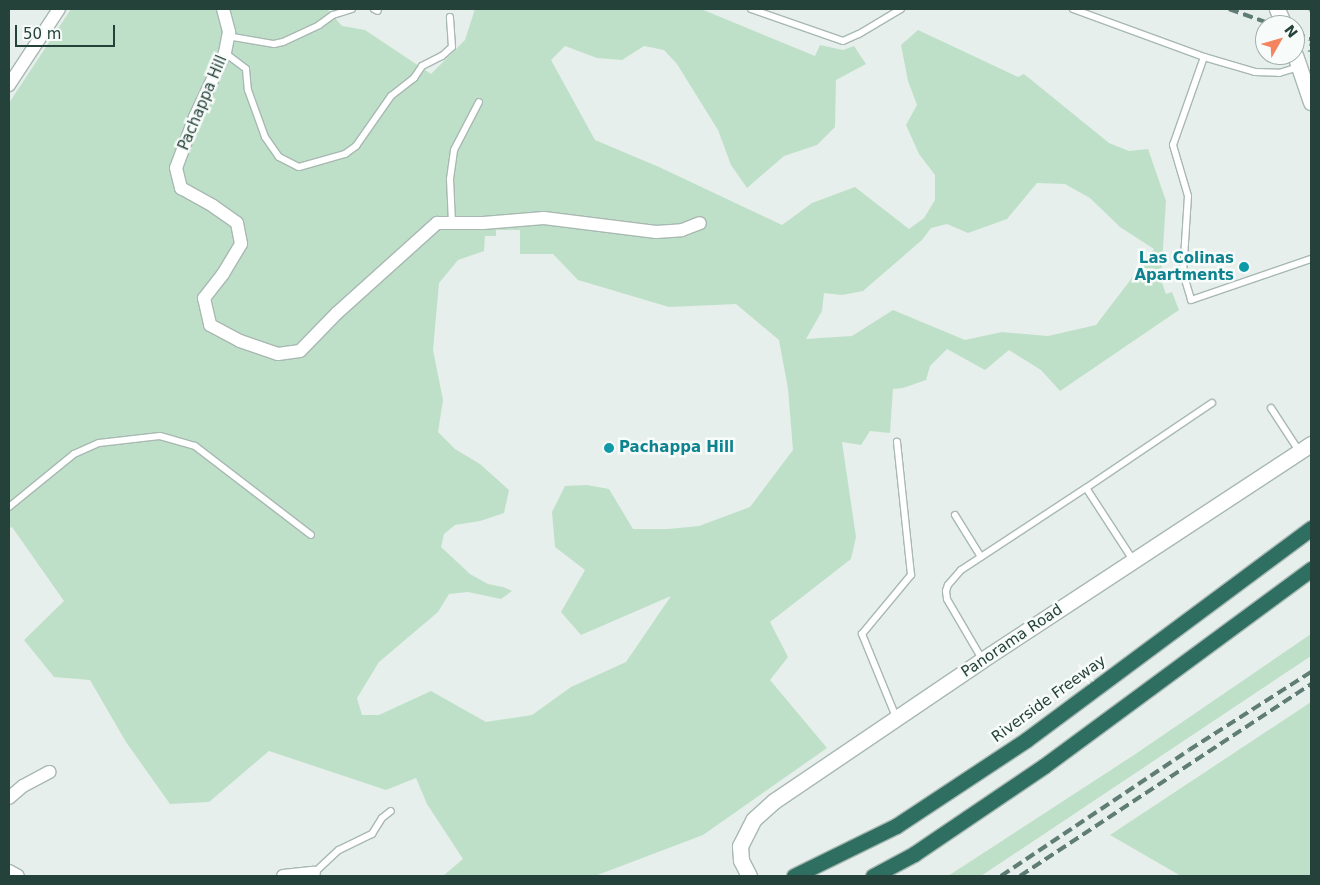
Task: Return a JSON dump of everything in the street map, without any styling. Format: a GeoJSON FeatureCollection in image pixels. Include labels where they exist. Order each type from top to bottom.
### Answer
{"type":"FeatureCollection","features":[{"type":"Feature","properties":{"kind":"highway","name":"Riverside Freeway"},"geometry":{"type":"LineString","coordinates":[[794,876],[896,826],[1026,740],[1311,528]]}},
{"type":"Feature","properties":{"kind":"highway"},"geometry":{"type":"LineString","coordinates":[[873,876],[914,854],[1044,766],[1311,569]]}},
{"type":"Feature","properties":{"kind":"street"},"geometry":{"type":"LineString","coordinates":[[9,85],[58,9]]}},
{"type":"Feature","properties":{"kind":"street","name":"Pachappa Hill"},"geometry":{"type":"LineString","coordinates":[[222,9],[228,32],[225,53],[195,117],[176,168],[182,188],[237,223],[241,244],[223,274],[204,298],[210,325],[240,341],[278,354],[300,351],[338,313],[437,223],[483,223],[544,218],[656,232],[682,230],[700,223]]}},
{"type":"Feature","properties":{"kind":"street"},"geometry":{"type":"LineString","coordinates":[[1303,65],[1311,102]]}},
{"type":"Feature","properties":{"kind":"street","name":"Panorama Road"},"geometry":{"type":"LineString","coordinates":[[749,876],[741,860],[740,846],[754,819],[774,801],[982,660],[1306,448]]}},
{"type":"Feature","properties":{"kind":"street"},"geometry":{"type":"LineString","coordinates":[[9,798],[22,786],[49,772]]}},
{"type":"Feature","properties":{"kind":"street"},"geometry":{"type":"LineString","coordinates":[[9,871],[18,876]]}},
{"type":"Feature","properties":{"kind":"street"},"geometry":{"type":"LineString","coordinates":[[283,876],[314,873]]}},
{"type":"Feature","properties":{"kind":"lane"},"geometry":{"type":"LineString","coordinates":[[227,36],[274,44],[283,42],[319,25],[333,15],[352,9]]}},
{"type":"Feature","properties":{"kind":"lane"},"geometry":{"type":"LineString","coordinates":[[751,9],[843,40],[859,34],[901,9]]}},
{"type":"Feature","properties":{"kind":"lane"},"geometry":{"type":"LineString","coordinates":[[1073,9],[1204,57],[1255,72],[1279,73],[1293,65]]}},
{"type":"Feature","properties":{"kind":"lane"},"geometry":{"type":"LineString","coordinates":[[225,53],[246,69],[248,90],[264,137],[278,157],[299,166],[306,165],[345,154],[356,146],[391,96],[414,78],[422,66],[442,56],[452,48],[450,17]]}},
{"type":"Feature","properties":{"kind":"lane"},"geometry":{"type":"LineString","coordinates":[[1204,57],[1174,144],[1188,196],[1183,273],[1191,300],[1311,259]]}},
{"type":"Feature","properties":{"kind":"lane"},"geometry":{"type":"LineString","coordinates":[[452,223],[450,179],[454,150],[479,102]]}},
{"type":"Feature","properties":{"kind":"lane"},"geometry":{"type":"LineString","coordinates":[[982,660],[945,595],[952,580],[981,557],[1212,403]]}},
{"type":"Feature","properties":{"kind":"lane"},"geometry":{"type":"LineString","coordinates":[[1271,408],[1306,448]]}},
{"type":"Feature","properties":{"kind":"lane"},"geometry":{"type":"LineString","coordinates":[[9,507],[74,454],[99,443],[160,436],[195,446],[311,535]]}},
{"type":"Feature","properties":{"kind":"lane"},"geometry":{"type":"LineString","coordinates":[[896,718],[862,634],[912,575],[897,442]]}},
{"type":"Feature","properties":{"kind":"lane"},"geometry":{"type":"LineString","coordinates":[[1086,488],[1133,560]]}},
{"type":"Feature","properties":{"kind":"lane"},"geometry":{"type":"LineString","coordinates":[[955,515],[981,557]]}},
{"type":"Feature","properties":{"kind":"lane"},"geometry":{"type":"LineString","coordinates":[[314,873],[340,850],[372,834],[382,818],[391,811]]}},
{"type":"Feature","properties":{"kind":"path"},"geometry":{"type":"LineString","coordinates":[[1305,57],[1309,52],[1311,42]]}},
{"type":"Feature","properties":{"kind":"green space"},"geometry":{"type":"Polygon","coordinates":[[[71,9],[327,9],[342,26],[365,30],[431,74],[465,40],[475,9],[701,9],[815,56],[820,45],[843,50],[854,46],[866,64],[836,80],[835,127],[817,145],[784,156],[747,188],[731,165],[718,130],[677,64],[664,50],[644,46],[622,60],[597,58],[565,46],[551,60],[595,140],[659,167],[782,225],[812,203],[855,187],[909,229],[924,218],[935,200],[935,175],[919,154],[906,125],[917,105],[908,81],[901,45],[918,30],[1018,77],[1024,74],[1109,143],[1129,151],[1148,149],[1166,201],[1161,280],[1166,294],[1172,292],[1179,310],[1060,391],[1041,370],[1009,350],[985,370],[947,349],[930,366],[926,380],[903,388],[893,389],[890,433],[870,431],[861,445],[842,442],[856,537],[851,559],[770,622],[788,657],[770,680],[827,748],[703,835],[595,876],[443,876],[463,859],[427,804],[416,778],[386,790],[269,751],[209,802],[170,804],[126,742],[90,680],[54,677],[24,640],[64,601],[12,527],[9,528],[9,103],[71,9]],[[1037,183],[1007,219],[968,233],[947,224],[931,228],[922,240],[863,291],[842,295],[824,293],[822,311],[806,339],[852,336],[893,310],[965,340],[1002,332],[1048,336],[1096,325],[1154,249],[1120,227],[1090,198],[1065,184],[1037,183]],[[496,230],[496,236],[485,236],[484,251],[458,260],[439,283],[433,350],[443,400],[438,432],[455,449],[480,464],[509,490],[504,513],[480,521],[455,525],[444,534],[441,547],[470,574],[488,584],[512,591],[501,599],[468,592],[449,594],[438,612],[379,662],[357,698],[362,715],[379,715],[431,691],[486,722],[532,715],[571,687],[626,662],[671,596],[581,635],[561,612],[585,570],[555,547],[552,512],[565,486],[587,485],[609,489],[633,529],[668,529],[699,526],[750,507],[793,450],[788,389],[779,340],[736,304],[669,307],[578,280],[553,254],[520,254],[520,230],[496,230]]]}},
{"type":"Feature","properties":{"kind":"green space"},"geometry":{"type":"Polygon","coordinates":[[[1311,634],[1311,656],[981,876],[948,876],[1134,755],[1311,634]]]}},
{"type":"Feature","properties":{"kind":"green space"},"geometry":{"type":"Polygon","coordinates":[[[1311,702],[1311,876],[1181,876],[1110,835],[1311,702]]]}},
{"type":"Feature","properties":{"kind":"railway"},"geometry":{"type":"LineString","coordinates":[[1229,9],[1255,18]]}},
{"type":"Feature","properties":{"kind":"railway"},"geometry":{"type":"LineString","coordinates":[[1305,37],[1311,39]]}},
{"type":"Feature","properties":{"kind":"railway"},"geometry":{"type":"LineString","coordinates":[[1001,876],[1189,750],[1311,672]]}},
{"type":"Feature","properties":{"kind":"railway"},"geometry":{"type":"LineString","coordinates":[[1020,876],[1311,684]]}},
{"type":"Feature","properties":{"kind":"place","name":"Las Colinas Apartments"},"geometry":{"type":"Point","coordinates":[1244,267]}},
{"type":"Feature","properties":{"kind":"place","name":"Pachappa Hill"},"geometry":{"type":"Point","coordinates":[609,448]}}]}
